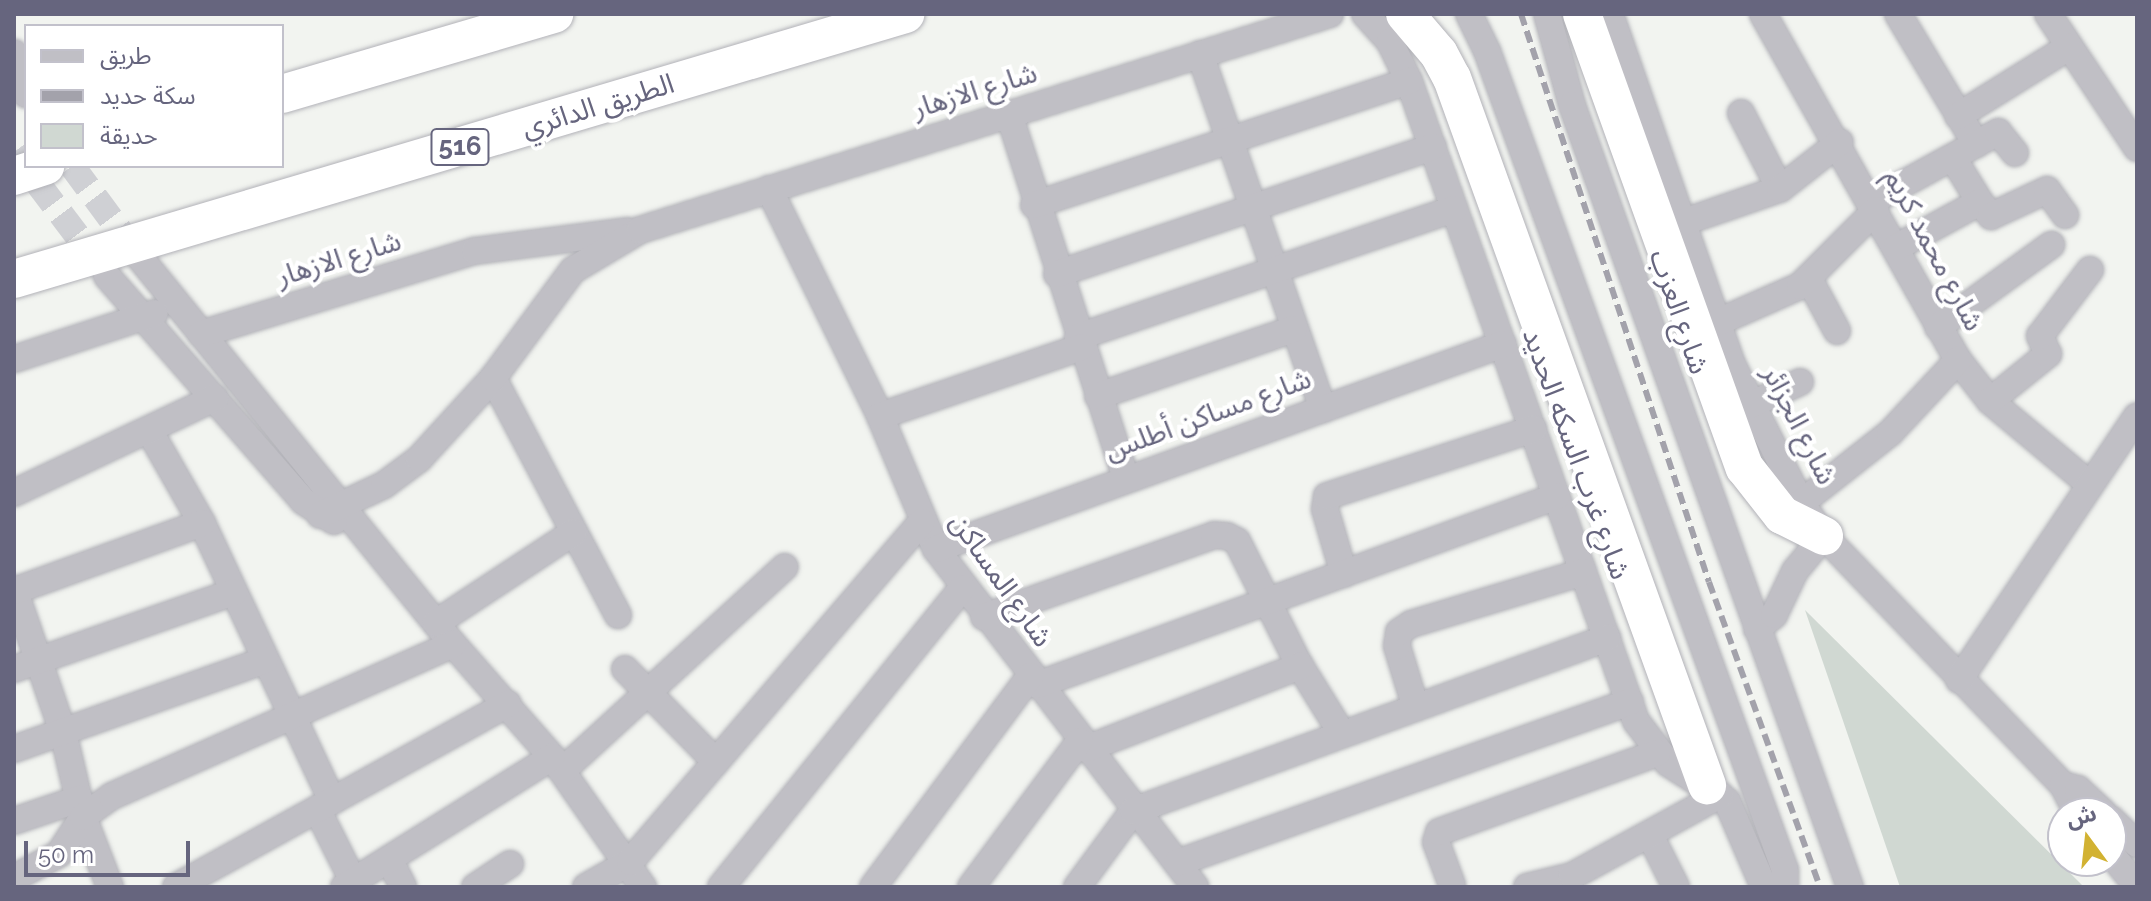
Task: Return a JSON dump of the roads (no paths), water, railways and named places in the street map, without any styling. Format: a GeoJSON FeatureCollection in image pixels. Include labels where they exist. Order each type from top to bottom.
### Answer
{"type":"FeatureCollection","features":[{"type":"Feature","properties":{"kind":"highway"},"geometry":{"type":"LineString","coordinates":[[284,93],[554,14]]}},
{"type":"Feature","properties":{"kind":"highway","name":"الطريق الدائري"},"geometry":{"type":"LineString","coordinates":[[14,279],[905,14]]}},
{"type":"Feature","properties":{"kind":"highway"},"geometry":{"type":"LineString","coordinates":[[1405,14],[1452,78],[1714,790]]}},
{"type":"Feature","properties":{"kind":"highway"},"geometry":{"type":"LineString","coordinates":[[1582,14],[1745,468],[1782,515],[1824,536]]}},
{"type":"Feature","properties":{"kind":"highway"},"geometry":{"type":"LineString","coordinates":[[14,176],[39,168]]}},
{"type":"Feature","properties":{"kind":"street","name":"شارع الازهار"},"geometry":{"type":"LineString","coordinates":[[201,334],[475,251],[640,230],[1330,14]]}},
{"type":"Feature","properties":{"kind":"street","name":"شارع غرب السكه الحديد"},"geometry":{"type":"LineString","coordinates":[[1365,14],[1390,42],[1409,81],[1630,702],[1657,753],[1714,790],[1732,809],[1764,887]]}},
{"type":"Feature","properties":{"kind":"street","name":"شارع غرب السكه الحديد"},"geometry":{"type":"LineString","coordinates":[[1469,14],[1487,51],[1785,870],[1785,887]]}},
{"type":"Feature","properties":{"kind":"street","name":"شارع العزب"},"geometry":{"type":"LineString","coordinates":[[1547,14],[1572,105],[1850,887]]}},
{"type":"Feature","properties":{"kind":"street","name":"شارع الجزائر"},"geometry":{"type":"LineString","coordinates":[[1610,14],[1716,323],[1750,405],[1801,503],[1824,536],[2063,785],[2069,797]]}},
{"type":"Feature","properties":{"kind":"street","name":"شارع محمد كريم"},"geometry":{"type":"LineString","coordinates":[[1763,14],[1840,142],[1958,360],[1990,401],[2088,483]]}},
{"type":"Feature","properties":{"kind":"street"},"geometry":{"type":"LineString","coordinates":[[1898,14],[1958,116],[1964,151],[1980,202],[1991,216],[2047,190],[2065,215]]}},
{"type":"Feature","properties":{"kind":"street"},"geometry":{"type":"LineString","coordinates":[[2048,14],[2137,148]]}},
{"type":"Feature","properties":{"kind":"street"},"geometry":{"type":"LineString","coordinates":[[1958,116],[2069,47]]}},
{"type":"Feature","properties":{"kind":"street"},"geometry":{"type":"LineString","coordinates":[[14,53],[24,90]]}},
{"type":"Feature","properties":{"kind":"street"},"geometry":{"type":"LineString","coordinates":[[1200,54],[1227,141],[1323,409]]}},
{"type":"Feature","properties":{"kind":"street"},"geometry":{"type":"LineString","coordinates":[[1034,205],[1409,81]]}},
{"type":"Feature","properties":{"kind":"street"},"geometry":{"type":"LineString","coordinates":[[1741,113],[1780,189]]}},
{"type":"Feature","properties":{"kind":"street"},"geometry":{"type":"LineString","coordinates":[[1009,114],[1034,205],[1126,479]]}},
{"type":"Feature","properties":{"kind":"street"},"geometry":{"type":"LineString","coordinates":[[1716,323],[1809,279],[1874,205],[1964,151],[2002,132],[2015,153]]}},
{"type":"Feature","properties":{"kind":"street"},"geometry":{"type":"LineString","coordinates":[[1681,223],[1780,189],[1840,142]]}},
{"type":"Feature","properties":{"kind":"street"},"geometry":{"type":"LineString","coordinates":[[1057,274],[1433,147]]}},
{"type":"Feature","properties":{"kind":"street","name":"شارع المساكن"},"geometry":{"type":"LineString","coordinates":[[769,189],[880,416],[921,522],[936,549],[962,588],[1185,879]]}},
{"type":"Feature","properties":{"kind":"street"},"geometry":{"type":"LineString","coordinates":[[1897,247],[1980,202]]}},
{"type":"Feature","properties":{"kind":"street"},"geometry":{"type":"LineString","coordinates":[[880,416],[1274,270],[1454,209]]}},
{"type":"Feature","properties":{"kind":"street","name":"شارع الازهار"},"geometry":{"type":"LineString","coordinates":[[320,515],[346,506],[419,459],[493,378],[573,270],[640,230]]}},
{"type":"Feature","properties":{"kind":"street"},"geometry":{"type":"LineString","coordinates":[[1938,327],[2051,245]]}},
{"type":"Feature","properties":{"kind":"street"},"geometry":{"type":"LineString","coordinates":[[141,259],[346,506],[366,537],[453,644],[557,764],[630,862],[643,887]]}},
{"type":"Feature","properties":{"kind":"street"},"geometry":{"type":"LineString","coordinates":[[1990,401],[2048,354],[2040,336],[2090,270]]}},
{"type":"Feature","properties":{"kind":"street"},"geometry":{"type":"LineString","coordinates":[[107,276],[320,515],[366,537]]}},
{"type":"Feature","properties":{"kind":"street"},"geometry":{"type":"LineString","coordinates":[[1809,279],[1837,331]]}},
{"type":"Feature","properties":{"kind":"street"},"geometry":{"type":"LineString","coordinates":[[14,359],[143,318],[176,304]]}},
{"type":"Feature","properties":{"kind":"street"},"geometry":{"type":"LineString","coordinates":[[1098,396],[1294,329]]}},
{"type":"Feature","properties":{"kind":"street","name":"شارع مساكن أطلس"},"geometry":{"type":"LineString","coordinates":[[936,549],[1503,344]]}},
{"type":"Feature","properties":{"kind":"street"},"geometry":{"type":"LineString","coordinates":[[1801,503],[1890,433],[1958,360]]}},
{"type":"Feature","properties":{"kind":"street"},"geometry":{"type":"LineString","coordinates":[[493,378],[618,615]]}},
{"type":"Feature","properties":{"kind":"street"},"geometry":{"type":"LineString","coordinates":[[1750,405],[1800,382]]}},
{"type":"Feature","properties":{"kind":"street"},"geometry":{"type":"LineString","coordinates":[[16,487],[215,398]]}},
{"type":"Feature","properties":{"kind":"street"},"geometry":{"type":"LineString","coordinates":[[1959,680],[2088,483],[2137,416]]}},
{"type":"Feature","properties":{"kind":"street"},"geometry":{"type":"LineString","coordinates":[[1344,574],[1325,509],[1327,496],[1533,429]]}},
{"type":"Feature","properties":{"kind":"street"},"geometry":{"type":"LineString","coordinates":[[149,430],[202,523],[293,719],[351,885],[389,859],[557,764],[649,693],[785,567]]}},
{"type":"Feature","properties":{"kind":"street"},"geometry":{"type":"LineString","coordinates":[[873,887],[1034,681],[1344,574],[1557,496]]}},
{"type":"Feature","properties":{"kind":"street"},"geometry":{"type":"LineString","coordinates":[[586,887],[630,862],[921,522]]}},
{"type":"Feature","properties":{"kind":"street"},"geometry":{"type":"LineString","coordinates":[[110,887],[81,808],[63,732],[26,665],[14,591],[202,523]]}},
{"type":"Feature","properties":{"kind":"street"},"geometry":{"type":"LineString","coordinates":[[436,623],[574,532]]}},
{"type":"Feature","properties":{"kind":"street"},"geometry":{"type":"LineString","coordinates":[[984,617],[1214,535],[1237,541],[1300,666],[1341,732]]}},
{"type":"Feature","properties":{"kind":"street"},"geometry":{"type":"LineString","coordinates":[[1757,629],[1774,615],[1803,559],[1824,536]]}},
{"type":"Feature","properties":{"kind":"street"},"geometry":{"type":"LineString","coordinates":[[1415,705],[1397,646],[1399,632],[1411,624],[1583,572]]}},
{"type":"Feature","properties":{"kind":"street"},"geometry":{"type":"LineString","coordinates":[[721,887],[962,588]]}},
{"type":"Feature","properties":{"kind":"street"},"geometry":{"type":"LineString","coordinates":[[26,665],[234,592]]}},
{"type":"Feature","properties":{"kind":"street"},"geometry":{"type":"LineString","coordinates":[[1077,887],[1133,811],[1341,732],[1607,638]]}},
{"type":"Feature","properties":{"kind":"street"},"geometry":{"type":"LineString","coordinates":[[14,821],[81,808],[112,796],[293,719],[453,644]]}},
{"type":"Feature","properties":{"kind":"street"},"geometry":{"type":"LineString","coordinates":[[14,749],[265,660]]}},
{"type":"Feature","properties":{"kind":"street"},"geometry":{"type":"LineString","coordinates":[[971,887],[1083,745],[1300,666]]}},
{"type":"Feature","properties":{"kind":"street"},"geometry":{"type":"LineString","coordinates":[[625,669],[716,762]]}},
{"type":"Feature","properties":{"kind":"street"},"geometry":{"type":"LineString","coordinates":[[1185,879],[1630,702]]}},
{"type":"Feature","properties":{"kind":"street"},"geometry":{"type":"LineString","coordinates":[[176,887],[508,704]]}},
{"type":"Feature","properties":{"kind":"street"},"geometry":{"type":"LineString","coordinates":[[1459,886],[1436,842],[1439,832],[1657,753]]}},
{"type":"Feature","properties":{"kind":"street","name":"شارع الجزائر"},"geometry":{"type":"LineString","coordinates":[[2063,785],[2078,789],[2087,797]]}},
{"type":"Feature","properties":{"kind":"street"},"geometry":{"type":"LineString","coordinates":[[1527,887],[1572,876],[1607,859],[1650,835],[1714,790]]}},
{"type":"Feature","properties":{"kind":"street"},"geometry":{"type":"LineString","coordinates":[[14,878],[59,854],[81,808]]}},
{"type":"Feature","properties":{"kind":"street"},"geometry":{"type":"LineString","coordinates":[[1650,835],[1676,887]]}},
{"type":"Feature","properties":{"kind":"street"},"geometry":{"type":"LineString","coordinates":[[389,859],[403,887]]}},
{"type":"Feature","properties":{"kind":"street"},"geometry":{"type":"LineString","coordinates":[[1593,887],[1607,859]]}},
{"type":"Feature","properties":{"kind":"street"},"geometry":{"type":"LineString","coordinates":[[475,887],[510,864]]}},
{"type":"Feature","properties":{"kind":"tunnel"},"geometry":{"type":"LineString","coordinates":[[14,152],[24,165]]}},
{"type":"Feature","properties":{"kind":"tunnel"},"geometry":{"type":"LineString","coordinates":[[26,168],[101,267]]}},
{"type":"Feature","properties":{"kind":"tunnel"},"geometry":{"type":"LineString","coordinates":[[73,168],[139,257]]}},
{"type":"Feature","properties":{"kind":"railway"},"geometry":{"type":"LineString","coordinates":[[1521,14],[1709,582],[1820,887]]}}]}
